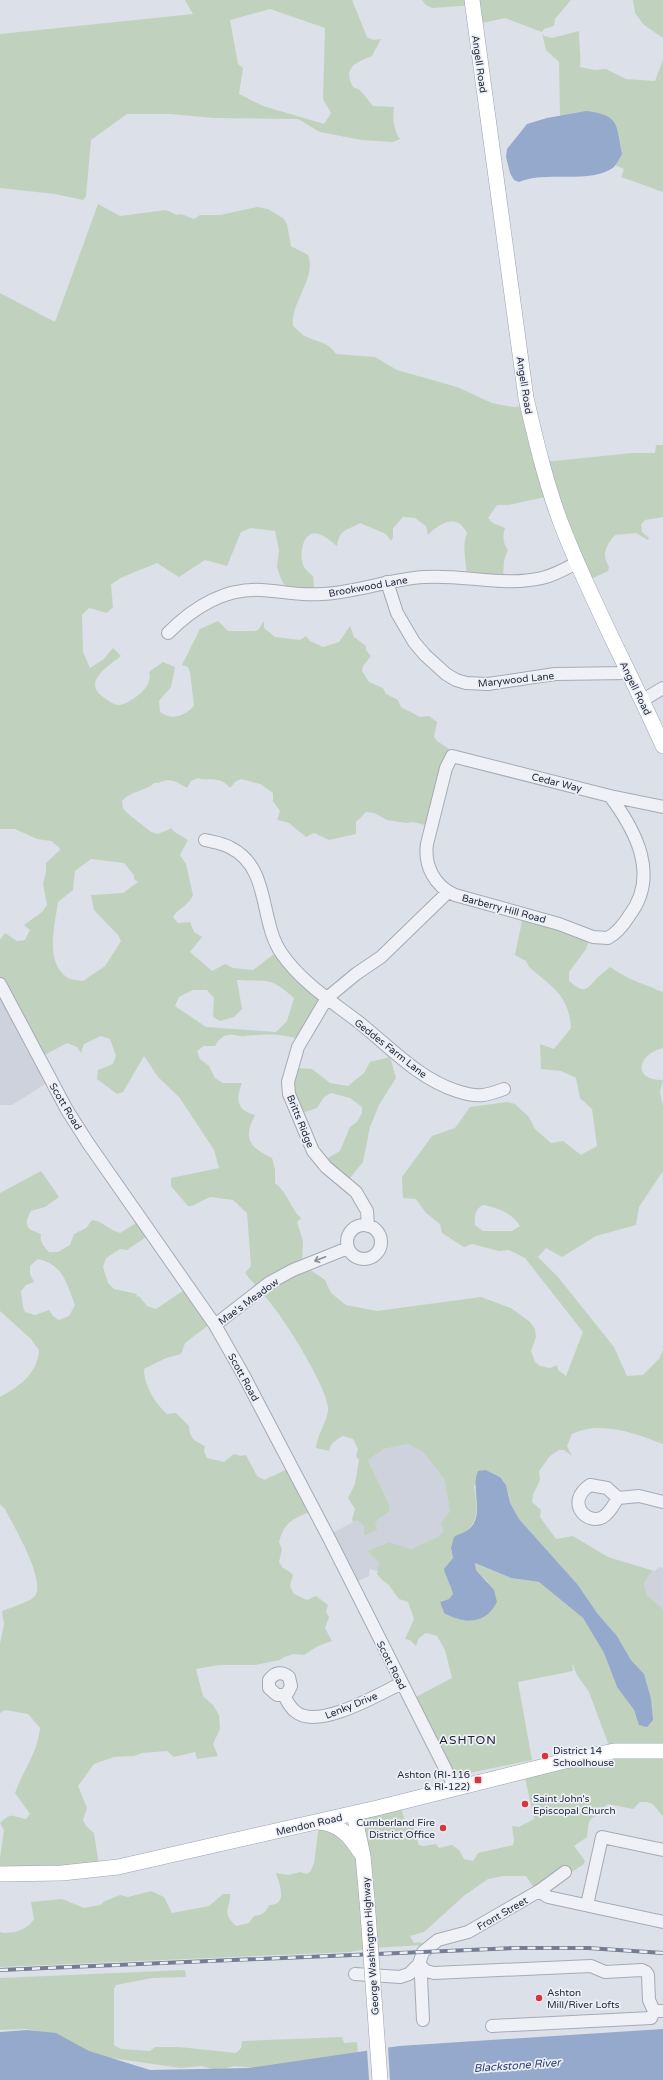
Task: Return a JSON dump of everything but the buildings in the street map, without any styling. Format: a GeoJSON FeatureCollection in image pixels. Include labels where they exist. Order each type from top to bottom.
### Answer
{"type":"FeatureCollection","features":[{"type":"Feature","properties":{"kind":"main road","name":"Angell Road"},"geometry":{"type":"LineString","coordinates":[[472,0],[526,398],[538,449],[552,496],[578,562],[663,746]]}},
{"type":"Feature","properties":{"kind":"main road","name":"Mendon Road"},"geometry":{"type":"LineString","coordinates":[[0,1874],[62,1873],[118,1867],[312,1822],[354,1814],[455,1788],[614,1751],[663,1750]]}},
{"type":"Feature","properties":{"kind":"main road","name":"George Washington Highway"},"geometry":{"type":"LineString","coordinates":[[354,1814],[363,1856],[380,2080]]}},
{"type":"Feature","properties":{"kind":"main road"},"geometry":{"type":"LineString","coordinates":[[312,1822],[327,1823],[339,1828],[350,1838],[363,1856]]}},
{"type":"Feature","properties":{"kind":"street","name":"Brookwood Lane"},"geometry":{"type":"LineString","coordinates":[[168,633],[189,613],[208,602],[233,593],[260,590],[322,594],[387,582],[425,577],[506,581],[542,578],[557,573],[578,562]]}},
{"type":"Feature","properties":{"kind":"street","name":"Marywood Lane"},"geometry":{"type":"LineString","coordinates":[[387,582],[396,614],[414,642],[425,655],[446,674],[466,684],[488,684],[555,674],[628,673]]}},
{"type":"Feature","properties":{"kind":"street"},"geometry":{"type":"LineString","coordinates":[[643,700],[663,688]]}},
{"type":"Feature","properties":{"kind":"street","name":"Cedar Way"},"geometry":{"type":"LineString","coordinates":[[452,756],[610,796],[663,807]]}},
{"type":"Feature","properties":{"kind":"street","name":"Barberry Hill Road"},"geometry":{"type":"LineString","coordinates":[[452,756],[446,768],[425,855],[432,874],[448,892],[464,898],[559,924],[593,937],[608,938],[617,931],[635,909],[641,898],[644,884],[644,870],[640,848],[619,809],[610,796]]}},
{"type":"Feature","properties":{"kind":"street","name":"Geddes Farm Lane"},"geometry":{"type":"LineString","coordinates":[[205,840],[233,848],[248,863],[256,874],[263,893],[268,925],[280,952],[302,976],[327,998],[412,1066],[441,1085],[457,1091],[484,1096],[504,1089]]}},
{"type":"Feature","properties":{"kind":"street","name":"Britts Ridge"},"geometry":{"type":"LineString","coordinates":[[368,1226],[367,1211],[356,1192],[326,1167],[313,1151],[289,1094],[288,1082],[298,1047],[327,998],[356,974],[380,957],[448,892]]}},
{"type":"Feature","properties":{"kind":"street","name":"Scott Road"},"geometry":{"type":"LineString","coordinates":[[0,984],[51,1081],[80,1130],[215,1325],[244,1376],[323,1527],[455,1788]]}},
{"type":"Feature","properties":{"kind":"street"},"geometry":{"type":"LineString","coordinates":[[360,1226],[368,1226],[374,1229],[379,1235],[381,1243],[379,1250],[374,1256],[366,1259],[358,1259],[352,1255],[348,1248],[347,1241],[349,1234],[360,1226]]}},
{"type":"Feature","properties":{"kind":"street","name":"Mae's Meadow"},"geometry":{"type":"LineString","coordinates":[[215,1325],[269,1284],[293,1270],[348,1248]]}},
{"type":"Feature","properties":{"kind":"street"},"geometry":{"type":"LineString","coordinates":[[618,1498],[639,1496],[663,1502]]}},
{"type":"Feature","properties":{"kind":"street","name":"Lenky Drive"},"geometry":{"type":"LineString","coordinates":[[284,1695],[289,1705],[297,1713],[310,1717],[320,1717],[355,1705],[402,1683]]}},
{"type":"Feature","properties":{"kind":"street"},"geometry":{"type":"LineString","coordinates":[[588,1905],[602,1837],[663,1850]]}},
{"type":"Feature","properties":{"kind":"street"},"geometry":{"type":"LineString","coordinates":[[539,1891],[565,1872]]}},
{"type":"Feature","properties":{"kind":"street","name":"Front Street"},"geometry":{"type":"LineString","coordinates":[[355,1974],[400,1978],[409,1974],[419,1964],[422,1952],[438,1940],[468,1932],[539,1891],[548,1896],[663,1922]]}},
{"type":"Feature","properties":{"kind":"street"},"geometry":{"type":"LineString","coordinates":[[419,1964],[426,1971],[434,1973],[591,1966],[605,1972],[642,1970],[648,1975],[649,2000],[658,2011],[651,2018],[492,2026]]}},
{"type":"Feature","properties":{"kind":"street"},"geometry":{"type":"LineString","coordinates":[[419,1964],[423,2020]]}},
{"type":"Feature","properties":{"kind":"shaded area"},"geometry":{"type":"Polygon","coordinates":[[[0,986],[50,1081],[12,1105],[0,1105],[0,986]]]}},
{"type":"Feature","properties":{"kind":"shaded area"},"geometry":{"type":"Polygon","coordinates":[[[408,1444],[424,1453],[444,1479],[450,1511],[441,1523],[443,1531],[439,1536],[411,1549],[389,1542],[367,1551],[379,1563],[379,1568],[377,1571],[370,1569],[369,1576],[354,1583],[327,1536],[357,1520],[364,1526],[364,1536],[378,1518],[390,1513],[389,1504],[368,1460],[384,1449],[408,1444]]]}},
{"type":"Feature","properties":{"kind":"shaded area"},"geometry":{"type":"Polygon","coordinates":[[[660,1567],[663,1568],[663,1609],[647,1595],[644,1584],[649,1575],[660,1567]]]}},
{"type":"Feature","properties":{"kind":"green space"},"geometry":{"type":"Polygon","coordinates":[[[185,0],[352,0],[367,37],[374,40],[381,39],[372,56],[356,63],[353,66],[350,70],[350,80],[353,87],[360,90],[373,106],[394,107],[394,124],[400,139],[393,142],[362,140],[320,132],[298,119],[214,118],[170,114],[127,114],[91,140],[86,196],[83,200],[55,194],[0,188],[0,34],[193,14],[185,0]],[[270,9],[230,20],[238,64],[243,68],[239,94],[263,106],[324,124],[331,113],[323,99],[325,28],[270,9]]]}},
{"type":"Feature","properties":{"kind":"green space"},"geometry":{"type":"Polygon","coordinates":[[[422,0],[571,0],[555,19],[554,26],[544,29],[542,32],[505,18],[478,24],[474,5],[432,8],[426,5],[422,0]]]}},
{"type":"Feature","properties":{"kind":"green space"},"geometry":{"type":"Polygon","coordinates":[[[633,0],[663,0],[663,38],[644,25],[635,13],[633,0]]]}},
{"type":"Feature","properties":{"kind":"green space"},"geometry":{"type":"Polygon","coordinates":[[[579,31],[580,67],[595,70],[606,69],[626,79],[655,81],[663,60],[663,192],[621,177],[624,169],[615,165],[622,153],[560,115],[559,62],[546,50],[542,33],[544,36],[552,38],[579,31]]]}},
{"type":"Feature","properties":{"kind":"green space"},"geometry":{"type":"Polygon","coordinates":[[[98,204],[120,216],[166,210],[177,215],[181,214],[194,219],[200,215],[220,215],[257,207],[268,209],[283,218],[287,224],[291,246],[308,255],[310,264],[309,273],[293,317],[293,326],[303,335],[325,344],[336,354],[375,357],[397,370],[457,387],[492,403],[513,407],[530,405],[544,462],[632,453],[655,453],[656,445],[663,445],[663,517],[645,520],[641,525],[642,532],[649,538],[648,540],[636,533],[615,535],[609,543],[605,554],[609,567],[608,571],[589,580],[554,495],[509,505],[497,505],[488,518],[493,523],[505,528],[504,539],[508,550],[504,560],[503,578],[467,579],[464,544],[467,533],[458,523],[448,522],[443,524],[428,535],[426,526],[415,518],[403,517],[393,528],[393,537],[391,541],[386,534],[360,523],[342,533],[338,540],[337,546],[319,534],[314,533],[310,535],[304,542],[302,557],[305,568],[313,576],[315,596],[293,599],[281,579],[277,567],[279,550],[275,531],[251,528],[241,532],[227,566],[205,560],[179,577],[157,563],[126,576],[111,585],[113,607],[107,613],[89,608],[82,615],[83,652],[90,668],[104,659],[113,648],[121,656],[104,669],[99,675],[95,686],[97,691],[103,697],[117,705],[124,704],[135,698],[145,688],[150,677],[149,672],[163,662],[175,667],[171,687],[159,701],[160,712],[164,715],[173,717],[182,715],[194,706],[190,672],[188,667],[182,665],[200,629],[218,621],[228,631],[254,631],[258,630],[264,621],[264,628],[275,637],[300,640],[306,636],[310,641],[323,647],[339,642],[350,626],[354,637],[366,646],[366,650],[371,656],[363,666],[362,671],[369,682],[383,688],[386,694],[398,700],[401,707],[420,717],[429,716],[437,722],[434,737],[437,741],[458,755],[454,761],[433,827],[413,822],[406,823],[387,820],[374,813],[366,812],[356,822],[356,834],[329,840],[314,833],[306,837],[289,823],[277,820],[280,811],[273,801],[273,793],[260,784],[241,779],[235,782],[230,788],[219,780],[198,778],[191,781],[187,788],[176,782],[167,780],[154,783],[129,795],[122,801],[123,808],[127,813],[151,832],[158,834],[172,828],[173,831],[188,840],[180,855],[186,864],[193,895],[188,903],[173,917],[178,923],[190,922],[194,932],[202,937],[190,952],[212,971],[225,964],[233,968],[253,970],[278,951],[328,998],[304,1041],[274,1035],[227,1035],[222,1037],[215,1046],[204,1046],[197,1051],[200,1059],[209,1066],[215,1078],[223,1083],[242,1083],[238,1099],[239,1103],[244,1110],[255,1115],[249,1130],[250,1141],[258,1150],[272,1158],[275,1169],[275,1183],[283,1191],[294,1210],[301,1218],[297,1222],[303,1241],[302,1264],[325,1280],[331,1293],[346,1305],[377,1311],[481,1297],[511,1308],[530,1322],[535,1329],[536,1337],[531,1351],[535,1362],[540,1366],[550,1368],[557,1365],[558,1370],[566,1376],[583,1332],[525,1258],[509,1250],[499,1251],[472,1244],[464,1247],[442,1233],[440,1224],[426,1213],[416,1199],[403,1198],[402,1177],[432,1136],[455,1128],[470,1107],[507,1102],[515,1104],[529,1117],[535,1129],[551,1143],[563,1141],[581,1155],[597,1146],[592,1109],[580,1098],[576,1078],[561,1071],[541,1069],[540,1044],[554,1049],[571,1028],[570,1017],[563,999],[552,986],[529,967],[526,961],[515,955],[523,916],[590,937],[586,949],[569,972],[569,981],[578,988],[587,988],[610,967],[640,983],[663,992],[663,1048],[654,1051],[648,1056],[643,1061],[642,1067],[646,1076],[653,1079],[663,1080],[660,1092],[663,1106],[663,1171],[639,1207],[636,1225],[596,1236],[562,1257],[546,1248],[538,1257],[558,1277],[614,1347],[627,1376],[643,1375],[659,1359],[663,1350],[663,1444],[629,1432],[606,1428],[594,1428],[572,1434],[567,1446],[572,1456],[564,1450],[559,1450],[550,1456],[539,1471],[540,1480],[533,1495],[532,1502],[541,1510],[540,1517],[556,1539],[573,1536],[608,1557],[654,1571],[649,1575],[644,1584],[647,1595],[663,1609],[663,1816],[654,1805],[649,1802],[640,1802],[633,1809],[608,1804],[604,1807],[600,1815],[590,1820],[587,1837],[574,1846],[585,1861],[584,1864],[538,1894],[526,1876],[503,1876],[488,1879],[465,1895],[424,1932],[410,1936],[414,1943],[420,1942],[425,1945],[371,1948],[350,1952],[0,1967],[0,1932],[9,1933],[19,1931],[31,1923],[34,1919],[31,1902],[62,1899],[84,1908],[100,1905],[105,1901],[120,1895],[128,1897],[151,1891],[164,1897],[172,1913],[209,1906],[223,1894],[230,1894],[227,1910],[228,1917],[236,1926],[249,1923],[254,1916],[263,1913],[269,1905],[279,1902],[281,1898],[281,1888],[276,1873],[289,1875],[300,1872],[306,1874],[310,1872],[314,1863],[319,1825],[350,1838],[361,1813],[400,1805],[406,1824],[412,1825],[419,1845],[424,1846],[436,1844],[439,1848],[452,1845],[459,1850],[464,1859],[473,1861],[478,1853],[513,1845],[514,1840],[512,1826],[519,1827],[534,1819],[524,1773],[612,1754],[589,1692],[577,1675],[572,1663],[573,1671],[518,1682],[532,1760],[455,1776],[414,1698],[452,1678],[445,1650],[437,1636],[426,1633],[419,1638],[416,1646],[410,1640],[405,1639],[414,1619],[408,1602],[399,1599],[388,1584],[377,1574],[379,1563],[367,1551],[389,1542],[411,1549],[439,1536],[443,1531],[441,1523],[450,1511],[444,1479],[424,1453],[408,1444],[384,1449],[368,1460],[389,1504],[390,1512],[378,1519],[375,1524],[377,1530],[364,1536],[364,1526],[357,1520],[353,1522],[352,1520],[355,1509],[348,1498],[355,1484],[359,1460],[356,1456],[358,1449],[353,1439],[343,1436],[334,1442],[329,1451],[316,1448],[327,1416],[327,1403],[317,1377],[284,1321],[245,1273],[251,1266],[247,1213],[233,1200],[210,1197],[192,1206],[188,1206],[171,1186],[171,1178],[219,1168],[214,1150],[179,1097],[158,1077],[144,1056],[123,1092],[117,1094],[97,1079],[98,1070],[113,1064],[116,1056],[110,1039],[101,1036],[84,1044],[81,1053],[77,1047],[67,1043],[39,1058],[0,986],[0,940],[5,933],[17,941],[25,940],[30,930],[24,925],[42,912],[47,905],[43,884],[46,872],[46,863],[60,850],[59,847],[51,841],[37,839],[15,829],[0,829],[0,293],[55,322],[98,204]],[[91,859],[75,871],[73,890],[58,902],[53,953],[56,963],[68,978],[83,981],[105,966],[121,941],[118,935],[94,910],[91,895],[123,893],[138,882],[134,879],[134,875],[124,863],[91,859]],[[237,980],[242,1009],[234,1017],[220,1021],[213,1017],[214,998],[207,990],[193,990],[179,997],[175,1006],[206,1027],[276,1032],[287,1021],[294,998],[278,986],[267,981],[237,980]],[[483,1205],[476,1214],[475,1225],[483,1231],[512,1231],[520,1226],[513,1218],[499,1209],[483,1205]],[[486,1470],[474,1486],[476,1515],[474,1522],[466,1533],[451,1548],[453,1558],[446,1577],[451,1585],[453,1594],[449,1599],[440,1602],[444,1613],[488,1582],[476,1570],[475,1563],[511,1578],[539,1582],[583,1618],[604,1653],[617,1687],[634,1710],[639,1724],[644,1674],[631,1660],[617,1636],[597,1613],[578,1585],[519,1519],[510,1503],[506,1485],[500,1477],[486,1470]]]}},
{"type":"Feature","properties":{"kind":"green space"},"geometry":{"type":"Polygon","coordinates":[[[390,1057],[396,1078],[379,1105],[370,1127],[363,1162],[346,1183],[329,1169],[328,1158],[340,1151],[350,1127],[357,1122],[362,1113],[362,1107],[350,1098],[331,1093],[324,1097],[317,1108],[299,1114],[291,1082],[296,1068],[312,1069],[330,1083],[348,1086],[364,1073],[370,1062],[390,1057]]]}},
{"type":"Feature","properties":{"kind":"green space"},"geometry":{"type":"Polygon","coordinates":[[[41,1171],[59,1197],[45,1207],[31,1211],[27,1222],[29,1229],[41,1234],[41,1242],[49,1252],[58,1252],[70,1245],[74,1234],[86,1228],[92,1220],[120,1233],[139,1221],[149,1235],[127,1250],[120,1249],[106,1258],[103,1267],[108,1283],[114,1289],[137,1294],[136,1297],[139,1296],[147,1306],[156,1309],[187,1288],[210,1324],[185,1343],[181,1354],[166,1358],[144,1369],[144,1375],[148,1387],[158,1405],[167,1414],[176,1413],[189,1426],[193,1439],[205,1446],[204,1451],[207,1458],[224,1462],[234,1454],[241,1456],[246,1455],[257,1476],[264,1480],[290,1468],[314,1510],[291,1521],[284,1529],[279,1542],[282,1549],[279,1562],[283,1568],[293,1575],[290,1586],[294,1594],[307,1600],[316,1596],[328,1605],[326,1612],[329,1617],[325,1628],[332,1641],[318,1646],[304,1655],[294,1654],[280,1660],[255,1665],[219,1665],[196,1669],[203,1696],[213,1705],[219,1715],[220,1729],[213,1744],[218,1756],[197,1759],[195,1752],[174,1757],[167,1751],[142,1753],[134,1756],[114,1757],[94,1764],[78,1786],[87,1808],[83,1820],[86,1826],[94,1833],[100,1872],[0,1873],[0,1858],[4,1830],[0,1823],[10,1816],[26,1819],[30,1814],[15,1793],[33,1754],[40,1728],[28,1714],[5,1710],[0,1713],[0,1644],[4,1624],[2,1611],[32,1599],[37,1590],[33,1567],[28,1554],[5,1509],[0,1504],[0,1397],[14,1389],[31,1372],[38,1358],[39,1350],[31,1339],[0,1311],[0,1193],[41,1171]],[[38,1259],[30,1266],[30,1274],[34,1282],[26,1285],[21,1291],[23,1307],[25,1312],[35,1315],[49,1310],[53,1316],[59,1320],[69,1316],[75,1305],[63,1276],[59,1270],[47,1262],[38,1259]]]}},
{"type":"Feature","properties":{"kind":"green space"},"geometry":{"type":"Polygon","coordinates":[[[185,1970],[186,1977],[152,1978],[116,1985],[114,1989],[114,2045],[121,2049],[150,2051],[155,2047],[179,2047],[236,2053],[241,2048],[242,2041],[342,2037],[344,2043],[357,2042],[358,2054],[262,2069],[235,2066],[217,2070],[201,2066],[181,2068],[97,2056],[82,2050],[54,2034],[26,2029],[0,2030],[0,1978],[185,1970]]]}},
{"type":"Feature","properties":{"kind":"water"},"geometry":{"type":"Polygon","coordinates":[[[586,111],[605,115],[611,118],[617,128],[622,154],[614,167],[593,175],[542,177],[519,182],[514,180],[510,173],[506,157],[507,149],[527,124],[547,118],[586,111]]]}},
{"type":"Feature","properties":{"kind":"water"},"geometry":{"type":"Polygon","coordinates":[[[486,1470],[500,1477],[506,1485],[510,1503],[519,1519],[578,1585],[597,1613],[617,1636],[631,1660],[644,1674],[651,1699],[653,1720],[647,1727],[639,1725],[634,1710],[617,1687],[604,1653],[583,1618],[539,1582],[511,1578],[475,1563],[476,1570],[494,1590],[497,1602],[487,1615],[474,1620],[459,1619],[444,1613],[440,1602],[449,1599],[453,1594],[444,1569],[453,1558],[451,1548],[454,1537],[468,1530],[476,1517],[476,1478],[478,1471],[486,1470]]]}},
{"type":"Feature","properties":{"kind":"water","name":"Blackstone River"},"geometry":{"type":"Polygon","coordinates":[[[663,2029],[663,2080],[0,2080],[0,2032],[27,2030],[56,2033],[89,2051],[150,2070],[249,2068],[399,2046],[663,2029]]]}},
{"type":"Feature","properties":{"kind":"pier"},"geometry":{"type":"Polygon","coordinates":[[[388,2046],[390,2080],[369,2080],[367,2049],[388,2046]]]}},
{"type":"Feature","properties":{"kind":"railway"},"geometry":{"type":"LineString","coordinates":[[0,1970],[516,1948],[588,1948],[663,1953]]}},
{"type":"Feature","properties":{"kind":"place","name":"District 14 Schoolhouse"},"geometry":{"type":"Point","coordinates":[545,1756]}},
{"type":"Feature","properties":{"kind":"place","name":"Ashton (RI-116 & RI-122)"},"geometry":{"type":"Point","coordinates":[478,1780]}},
{"type":"Feature","properties":{"kind":"place","name":"Saint John's Episcopal Church"},"geometry":{"type":"Point","coordinates":[525,1804]}},
{"type":"Feature","properties":{"kind":"place","name":"Cumberland Fire District Office"},"geometry":{"type":"Point","coordinates":[443,1828]}},
{"type":"Feature","properties":{"kind":"place","name":"Ashton Mill/River Lofts"},"geometry":{"type":"Point","coordinates":[539,1998]}},
{"type":"Feature","properties":{"kind":"district","name":"ASHTON"},"geometry":{"type":"Point","coordinates":[468,1740]}}]}
